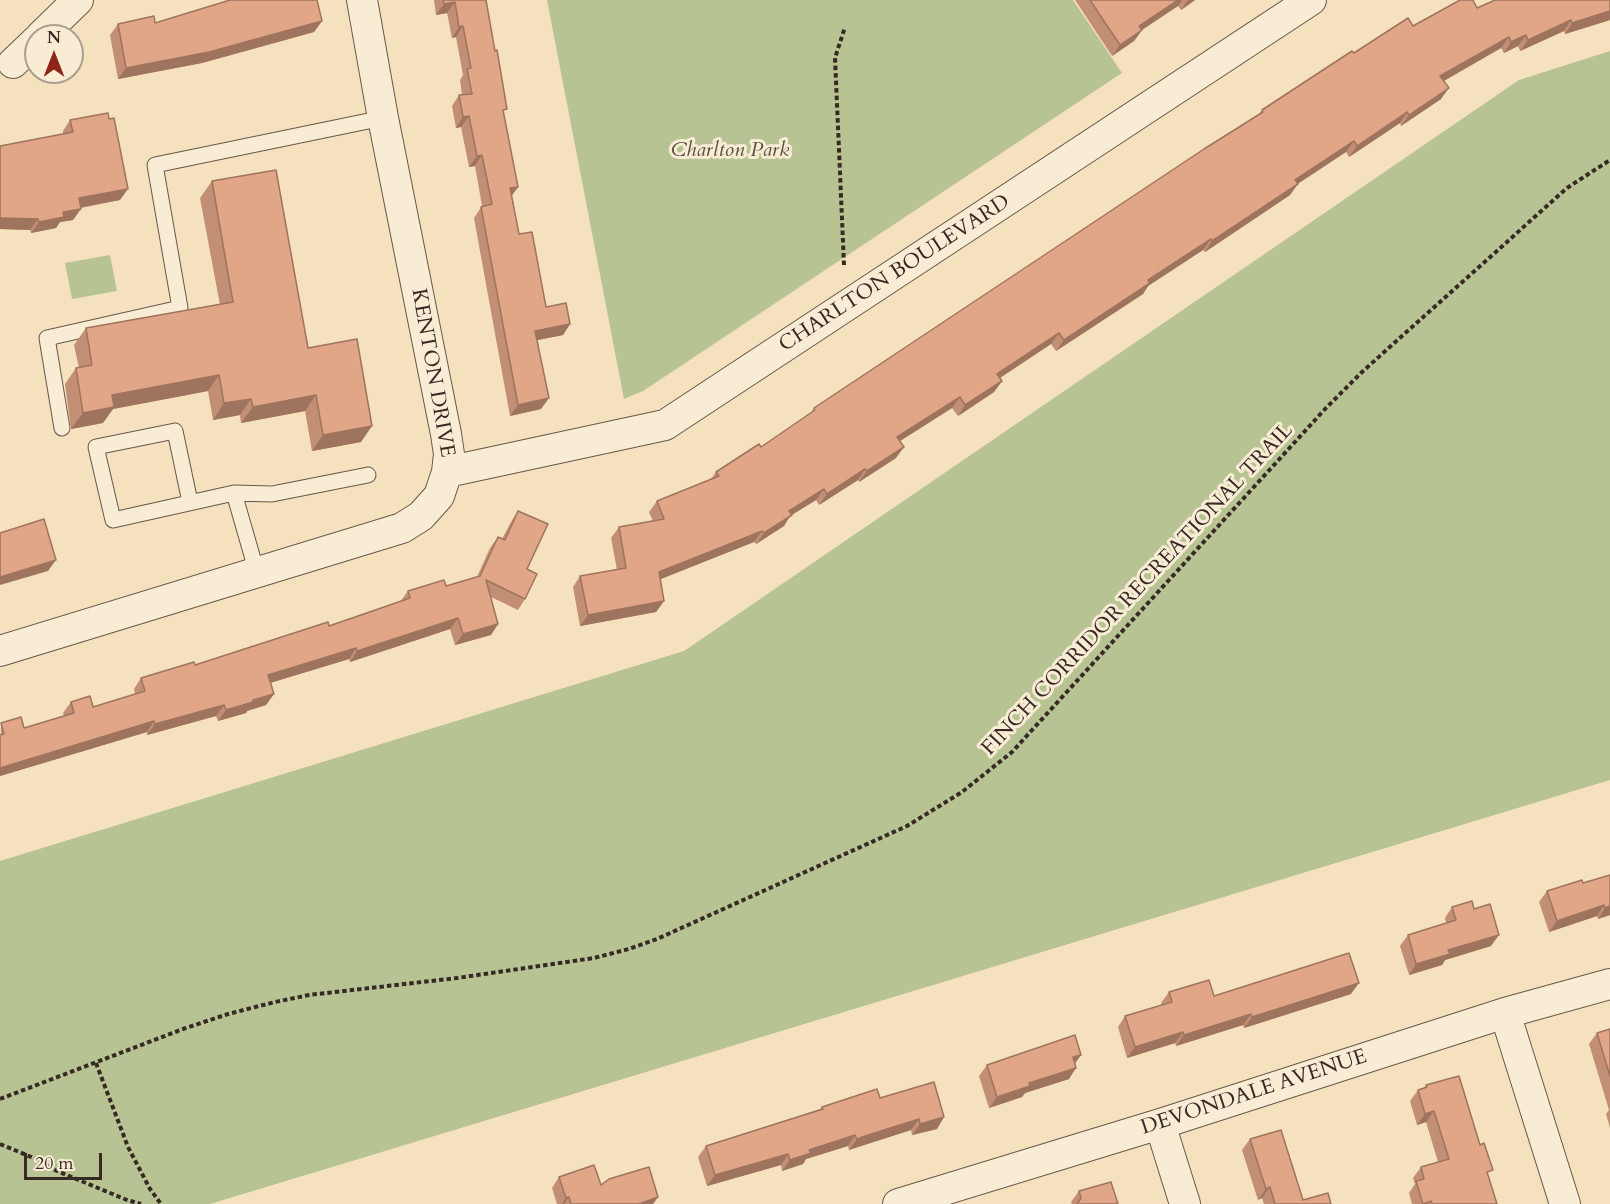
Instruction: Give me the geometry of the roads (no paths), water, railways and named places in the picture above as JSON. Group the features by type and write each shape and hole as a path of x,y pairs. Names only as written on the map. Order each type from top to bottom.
{"street":[{"path":"53,24 78,0"},
{"name":"KENTON DRIVE","path":"0,651 402,528 421,516 439,496 447,472 449,454 446,434 383,118 362,0"},
{"name":"CHARLTON BOULEVARD","path":"447,472 665,425 1311,0"},
{"path":"13,63 24,52"},
{"name":"DEVONDALE AVENUE","path":"898,1204 1160,1124 1505,1013 1610,984"},
{"path":"1505,1013 1566,1204"},
{"path":"1160,1124 1185,1204"}],"lane":[{"path":"62,428 48,338 180,308 155,165 383,118"},
{"path":"190,502 175,431 96,447 113,520 234,493 272,494 368,475"},
{"path":"234,493 257,573"}],"park label":[{"name":"Charlton Park","path":"730,151"}]}
